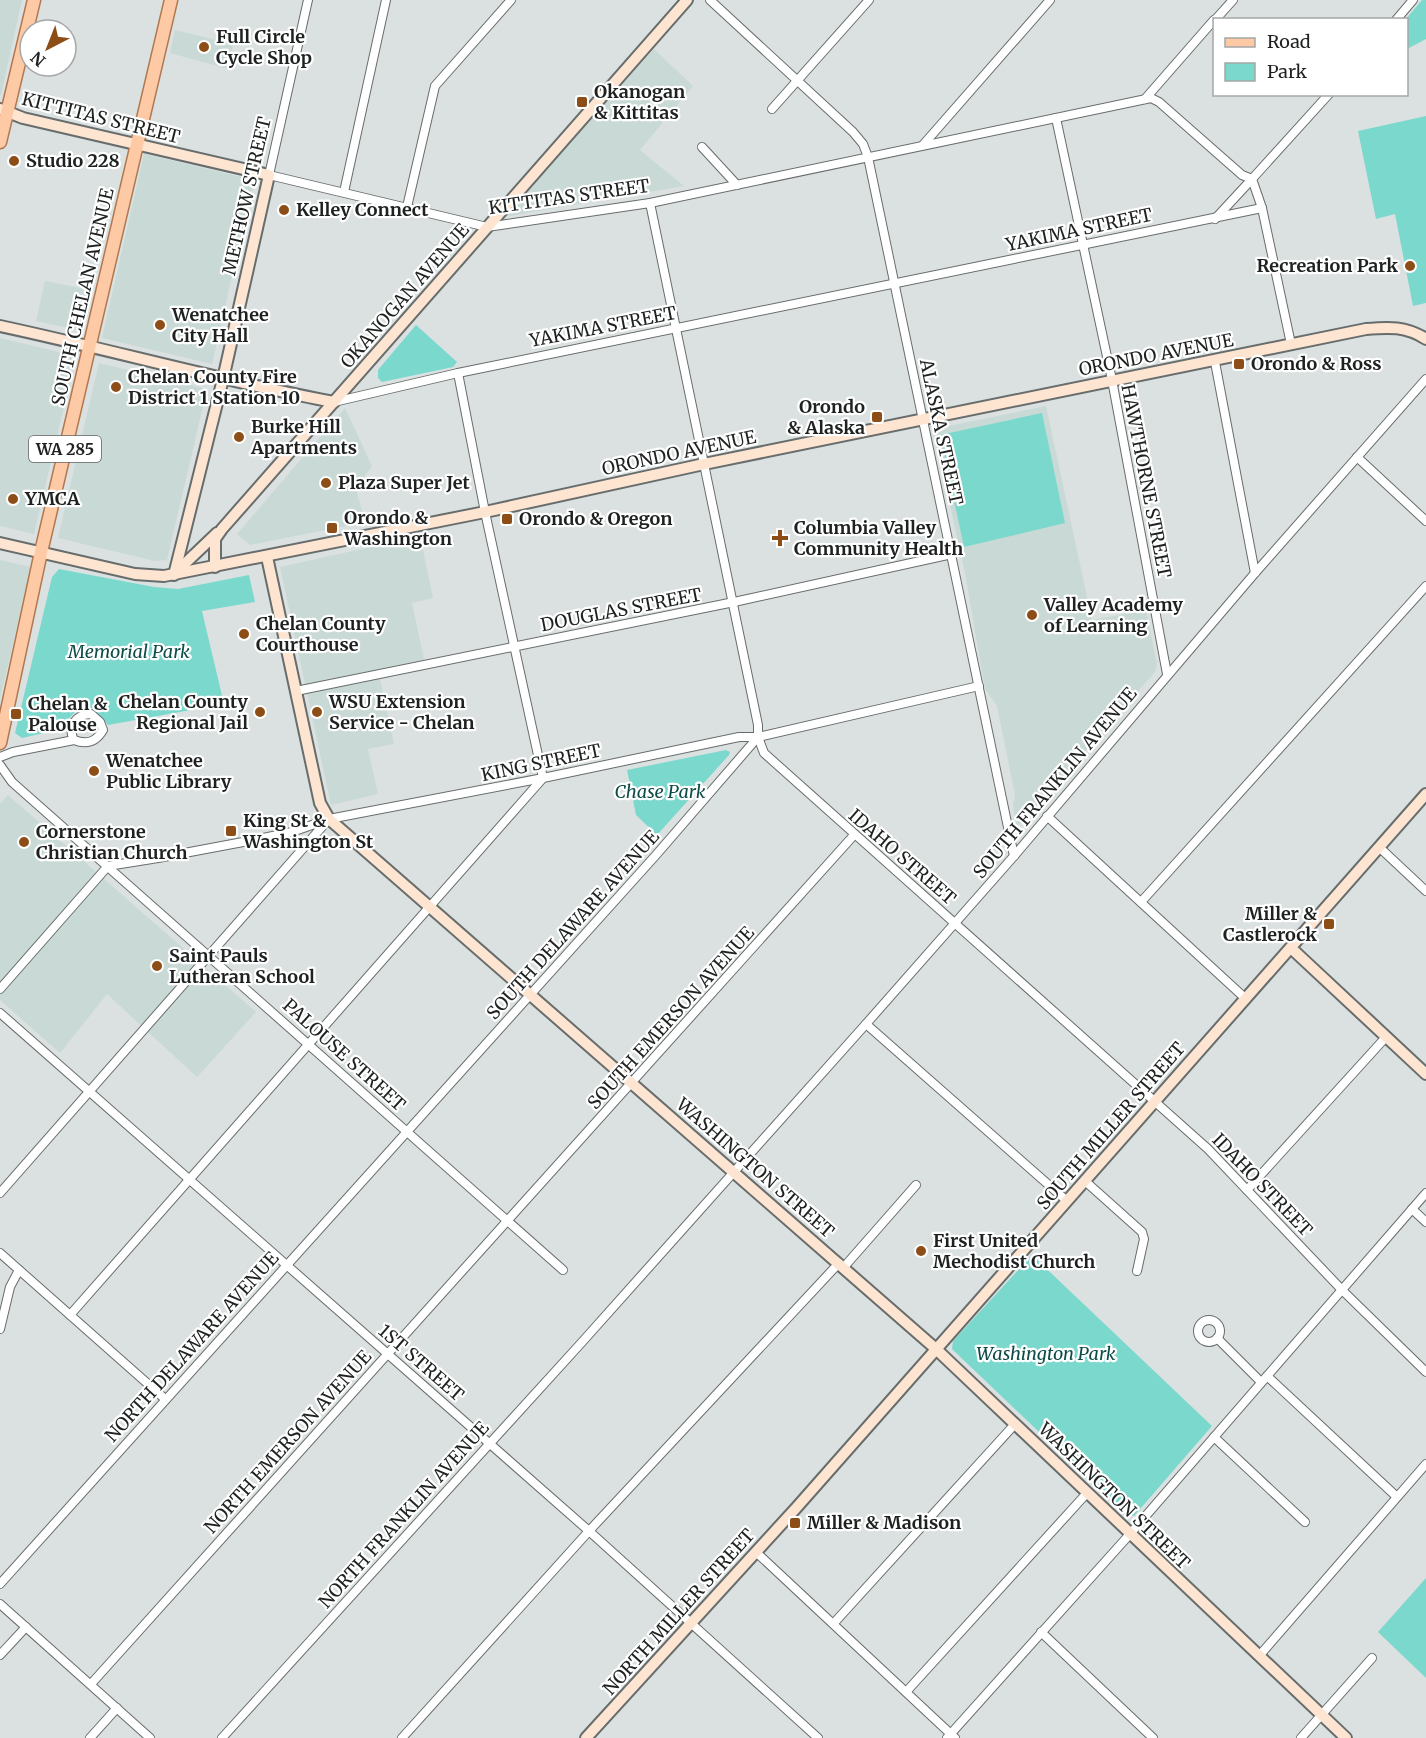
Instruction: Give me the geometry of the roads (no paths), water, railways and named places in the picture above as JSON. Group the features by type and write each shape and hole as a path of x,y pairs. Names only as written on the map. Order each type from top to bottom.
{"main road":[{"path":"0,142 4,110 33,0"},
{"name":"SOUTH CHELAN AVENUE","path":"0,743 41,552 171,0"}],"street":[{"name":"METHOW STREET","path":"174,575 223,379 308,0"},
{"path":"344,192 386,0"},
{"path":"407,207 435,86 511,0"},
{"name":"OKANOGAN AVENUE","path":"215,567 215,539 222,529 687,0"},
{"name":"ALASKA STREET","path":"710,0 853,132 863,144 868,157 1014,856"},
{"path":"772,109 869,0"},
{"path":"923,145 1050,0"},
{"path":"1217,18 1233,0"},
{"path":"1398,18 1413,0"},
{"path":"1144,100 1213,22"},
{"path":"1215,219 1327,96"},
{"path":"1144,100 1151,98 1159,102 1237,172 1247,179 1252,179"},
{"name":"KITTITAS STREET","path":"4,110 23,118 487,227 650,203 1144,100"},
{"name":"HAWTHORNE STREET","path":"1056,118 1112,380 1167,674"},
{"path":"702,147 737,184"},
{"path":"1252,179 1262,208 1291,344"},
{"name":"IDAHO STREET","path":"650,203 764,753 1208,1149 1341,1290 1426,1372"},
{"name":"YAKIMA STREET","path":"0,326 90,345 223,379 334,402 458,373 1262,208"},
{"name":"ORONDO AVENUE","path":"0,543 135,574 157,577 174,575 485,513 704,464 1112,380 1215,362 1366,329 1392,326 1418,334 1426,339"},
{"path":"1215,362 1255,573"},
{"path":"70,1315 543,778 485,513 458,373"},
{"name":"SOUTH FRANKLIN AVENUE","path":"609,1312 1014,856 1167,674 1426,379"},
{"path":"1357,457 1426,521"},
{"path":"174,575 222,529"},
{"name":"DOUGLAS STREET","path":"296,691 734,602 951,554"},
{"name":"WASHINGTON STREET","path":"267,557 320,803 329,819 936,1349 1346,1738"},
{"path":"1141,902 1426,586"},
{"name":"KING STREET","path":"108,866 272,836 329,819 739,737 759,737 979,686"},
{"path":"0,757 13,752 74,740 87,743 96,739 103,730 98,718 91,714 80,716 72,726 74,740"},
{"name":"SOUTH DELAWARE AVENUE","path":"408,1131 759,737"},
{"name":"PALOUSE STREET","path":"0,765 12,782 309,1042 563,1270"},
{"name":"SOUTH MILLER STREET","path":"797,1507 1426,794"},
{"path":"1047,816 1246,999"},
{"path":"0,1193 329,819"},
{"name":"SOUTH EMERSON AVENUE","path":"509,1220 854,835"},
{"path":"1380,847 1426,891"},
{"path":"0,989 108,866"},
{"path":"1290,948 1426,1074"},
{"name":"1ST STREET","path":"0,1013 692,1622 818,1738"},
{"path":"866,1024 1067,1201"},
{"path":"1247,1190 1386,1037"},
{"name":"NORTH DELAWARE AVENUE","path":"0,1584 408,1131"},
{"path":"1085,1181 1142,1232 1144,1239 1137,1271"},
{"path":"402,1738 589,1531 916,1185"},
{"path":"756,1552 834,1623 951,1737 1426,1193"},
{"path":"1412,1209 1426,1222"},
{"name":"NORTH EMERSON AVENUE","path":"91,1684 509,1220"},
{"path":"0,1252 165,1399"},
{"path":"0,1329 10,1287 19,1270"},
{"name":"NORTH FRANKLIN AVENUE","path":"222,1738 609,1312"},
{"path":"1217,1338 1261,1383"},
{"path":"1267,1376 1397,1497"},
{"path":"834,1623 1015,1424"},
{"path":"1214,1437 1305,1522"},
{"path":"1259,1656 1426,1464"},
{"path":"906,1692 1087,1493"},
{"name":"NORTH MILLER STREET","path":"586,1738 797,1507"},
{"path":"0,1604 150,1738"},
{"path":"0,1655 26,1627"},
{"path":"1041,1632 1153,1738"},
{"path":"1301,1738 1372,1658"},
{"path":"90,1738 117,1708"}],"place":[{"name":"Full Circle Cycle Shop","path":"204,47"},
{"name":"Okanogan & Kittitas","path":"582,102"},
{"name":"Studio 228","path":"14,161"},
{"name":"Kelley Connect","path":"284,210"},
{"name":"Recreation Park","path":"1410,266"},
{"name":"Wenatchee City Hall","path":"160,325"},
{"name":"Orondo & Ross","path":"1239,364"},
{"name":"Chelan County Fire District 1 Station 10","path":"116,387"},
{"name":"Orondo & Alaska","path":"877,417"},
{"name":"Burke Hill Apartments","path":"239,437"},
{"name":"Plaza Super Jet","path":"326,483"},
{"name":"YMCA","path":"13,499"},
{"name":"Orondo & Oregon","path":"507,519"},
{"name":"Orondo & Washington","path":"332,528"},
{"name":"Columbia Valley Community Health","path":"780,538"},
{"name":"Valley Academy of Learning","path":"1032,615"},
{"name":"Chelan County Courthouse","path":"244,634"},
{"name":"Chelan County Regional Jail","path":"260,712"},
{"name":"WSU Extension Service - Chelan","path":"317,712"},
{"name":"Chelan & Palouse","path":"16,714"},
{"name":"Wenatchee Public Library","path":"94,771"},
{"name":"King St & Washington St","path":"231,831"},
{"name":"Cornerstone Christian Church","path":"24,842"},
{"name":"Miller & Castlerock","path":"1329,924"},
{"name":"Saint Pauls Lutheran School","path":"157,966"},
{"name":"First United Mechodist Church","path":"921,1251"},
{"name":"Miller & Madison","path":"795,1523"}],"park label":[{"name":"Memorial Park","path":"129,652"},
{"name":"Chase Park","path":"660,792"},
{"name":"Washington Park","path":"1046,1354"}]}
